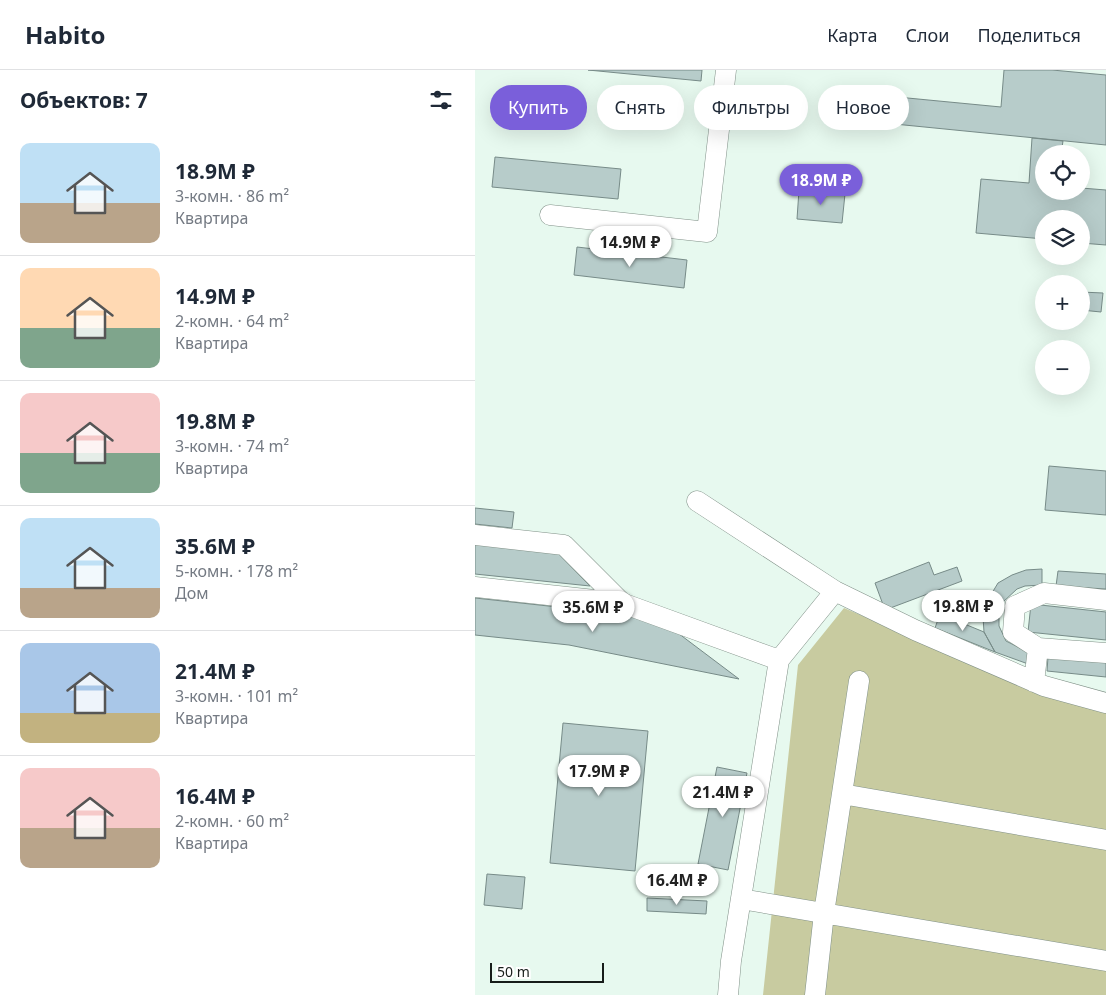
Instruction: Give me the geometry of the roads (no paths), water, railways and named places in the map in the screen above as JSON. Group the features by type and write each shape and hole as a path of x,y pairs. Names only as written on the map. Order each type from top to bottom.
{"lane":[{"path":"549,215 707,232 726,70"},
{"path":"697,501 835,591 915,630 1034,682 1106,703"},
{"path":"475,534 564,545 622,603"},
{"path":"475,586 622,603 779,660"},
{"path":"728,995 741,899 779,660 835,591"},
{"path":"1106,600 1044,593 1015,606 1013,632 1039,648 1106,653"},
{"path":"1034,682 1039,648"},
{"path":"815,995 824,913 859,680"},
{"path":"842,794 1106,840"},
{"path":"741,899 1106,961"}]}
